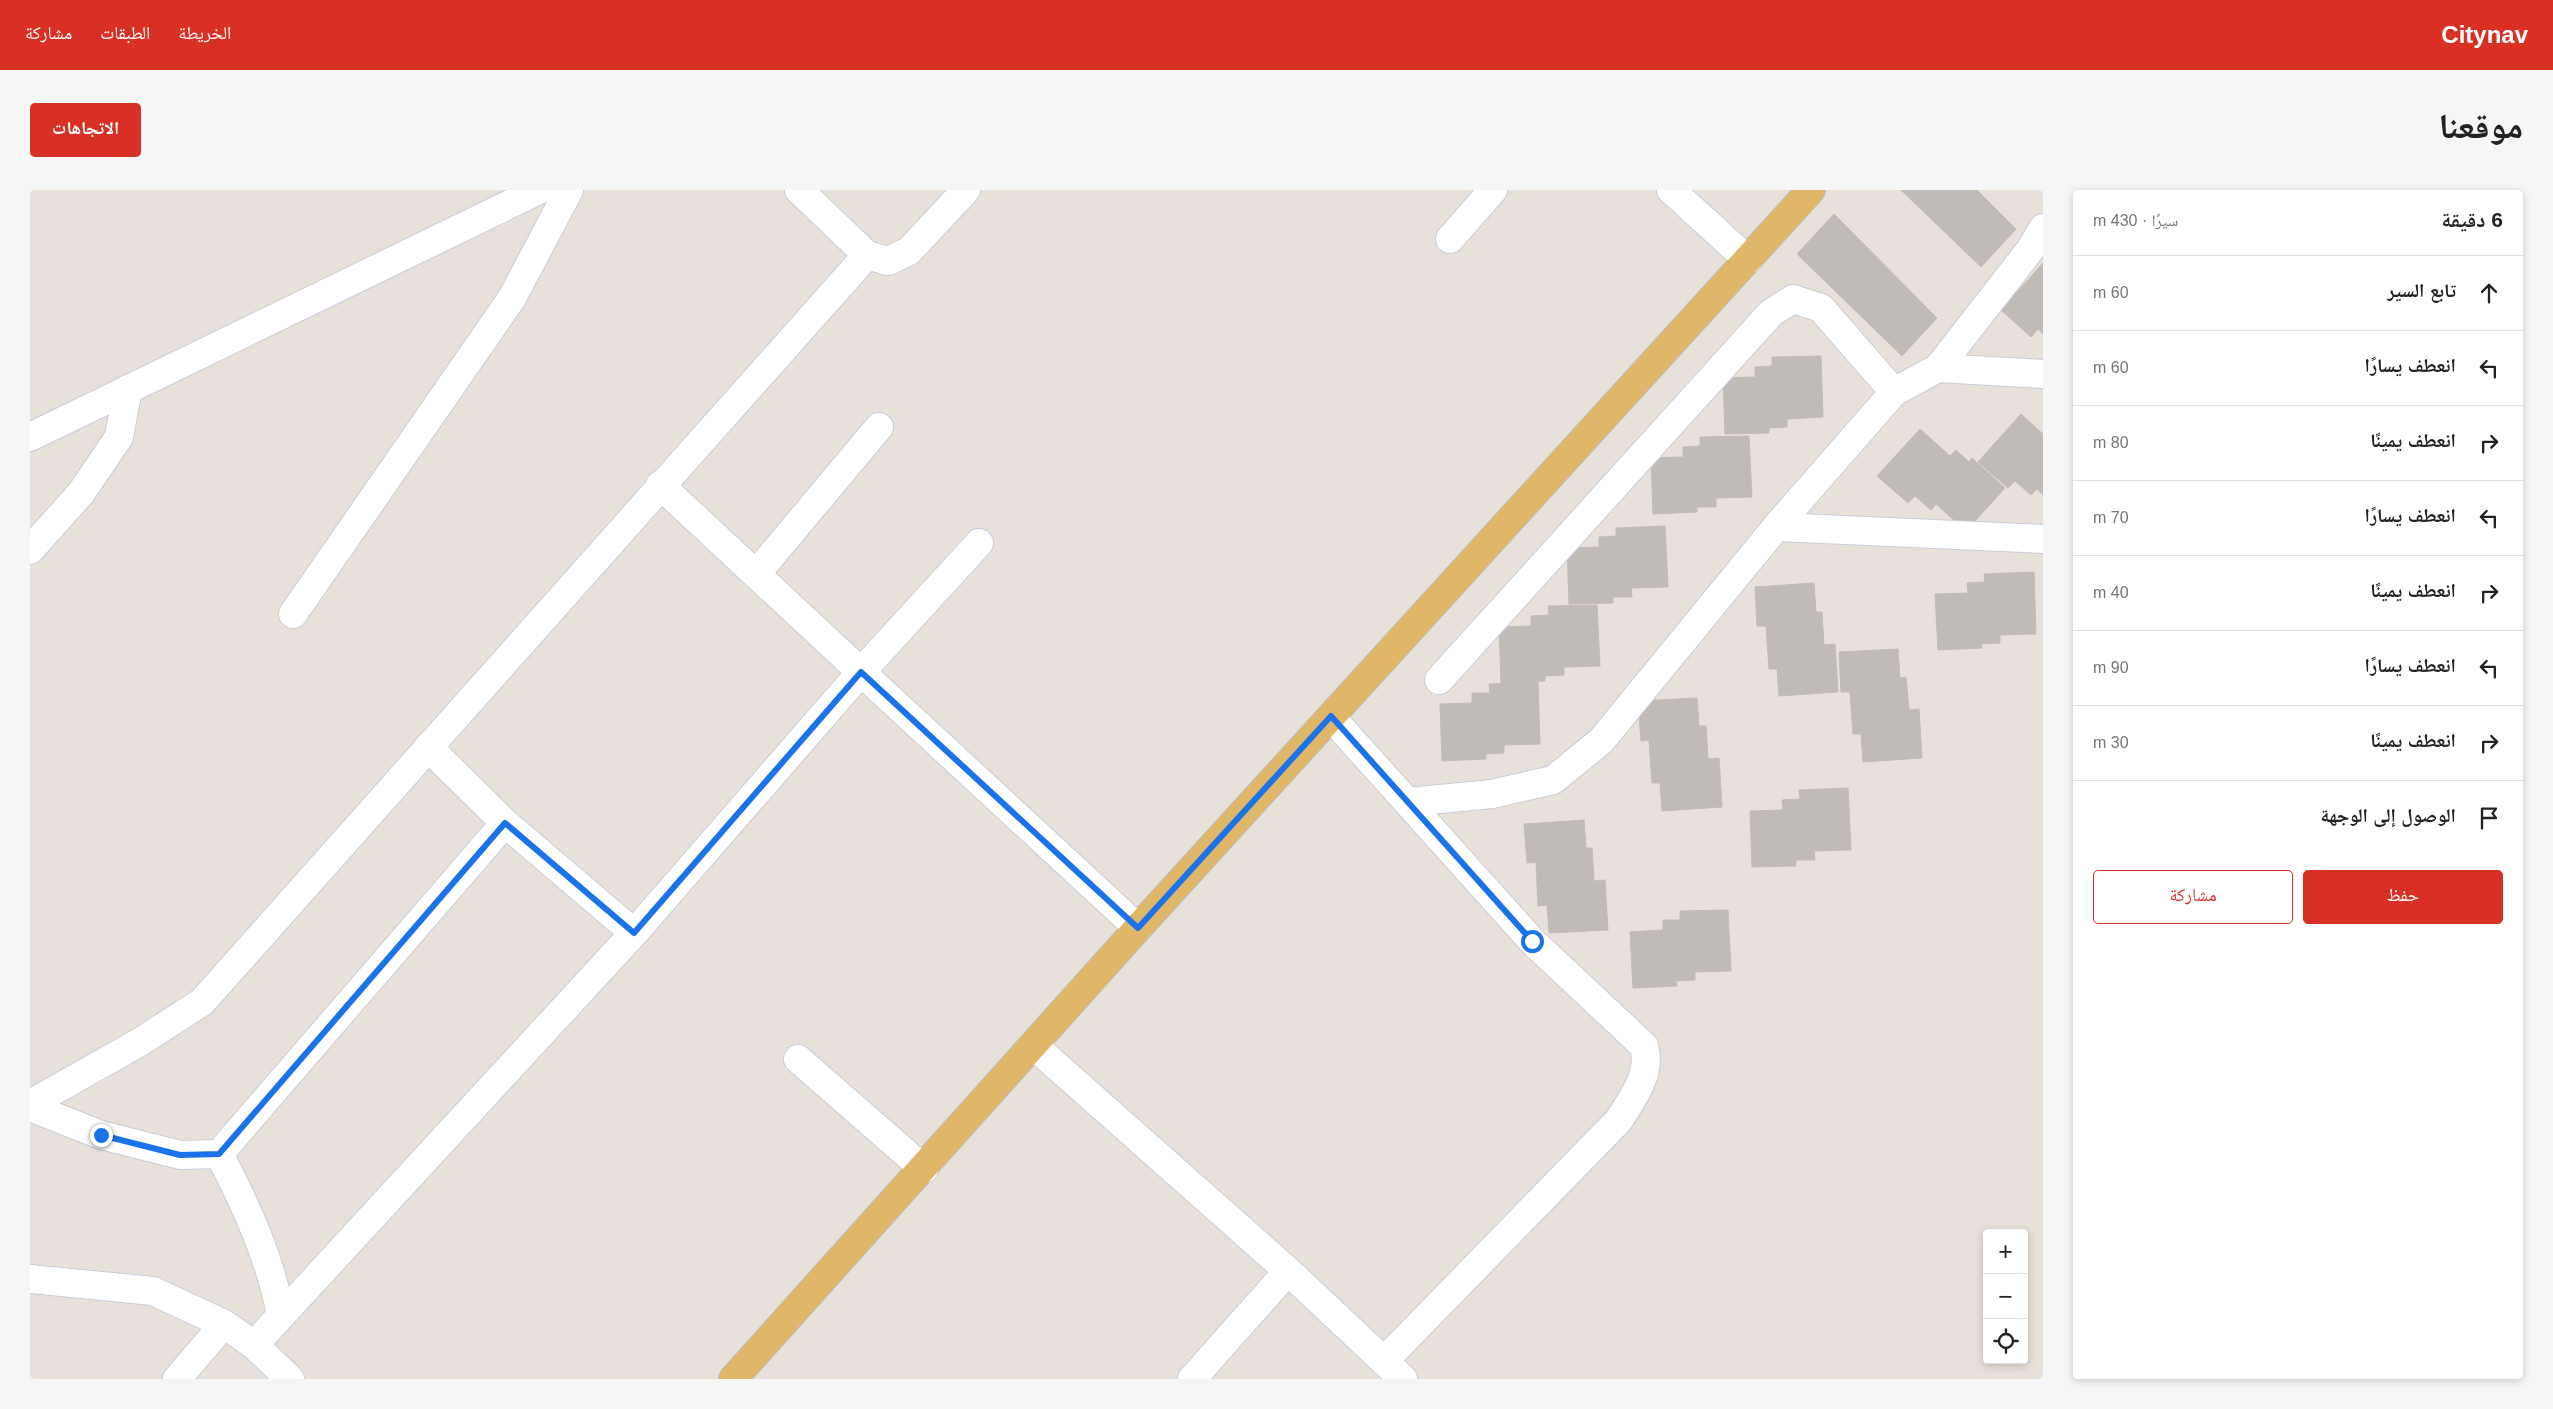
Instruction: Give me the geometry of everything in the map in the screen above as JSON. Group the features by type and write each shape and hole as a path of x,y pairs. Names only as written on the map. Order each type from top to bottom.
{"main road":[{"path":"733,1379 924,1169 1138,928 1811,190"}],"street":[{"path":"30,437 539,190"},
{"path":"293,614 512,298 569,190"},
{"path":"799,190 866,255 888,261 909,251 966,190"},
{"path":"1450,239 1493,190"},
{"path":"1671,190 1748,260"},
{"path":"1409,802 1492,794 1553,780 1601,741 1776,526 1894,392 1938,368 2030,250 2043,228"},
{"path":"30,1106 140,1042 202,1002 866,255"},
{"path":"1439,680 1771,313 1793,300 1821,308 1894,392"},
{"path":"1938,368 2043,374"},
{"path":"30,550 81,493 119,437 128,389"},
{"path":"756,574 879,427"},
{"path":"660,485 1138,928"},
{"path":"1776,526 2043,539"},
{"path":"254,1345 634,933 861,672 979,543"},
{"path":"1033,1045 1288,1271 1393,1370 1619,1120 1642,1082 1648,1060 1644,1046 1532,941 1331,716"},
{"path":"428,747 505,823 634,933"},
{"path":"30,1106 101,1135 180,1155 219,1154 505,823"},
{"path":"798,1059 924,1169"},
{"path":"219,1154 247,1210 274,1279 282,1315"},
{"path":"1192,1379 1288,1271"},
{"path":"30,1279 153,1290 224,1324 254,1345 290,1379"},
{"path":"177,1379 224,1324"}],"building":[{"path":"1901,190 1977,190 2016,229 1981,267"},
{"path":"1834,214 1937,318 1902,356 1797,254"},
{"path":"2043,263 2043,334 2038,329 2031,337 2001,310"},
{"path":"1821,356 1823,417 1787,419 1787,427 1769,428 1769,433 1725,434 1723,378 1755,377 1755,367 1772,366 1772,357"},
{"path":"2021,414 2043,434 2043,495 2037,489 2031,495 2015,481 2008,488 1978,462"},
{"path":"1920,429 1950,456 1956,450 1969,462 1972,458 2005,488 1966,531 1936,504 1931,510 1915,496 1908,503 1877,476"},
{"path":"1749,436 1752,497 1716,498 1716,507 1697,507 1697,512 1653,514 1651,458 1683,457 1683,447 1700,446 1700,437"},
{"path":"1665,526 1668,587 1631,588 1632,597 1613,597 1613,603 1569,604 1567,548 1599,547 1599,537 1616,536 1616,528"},
{"path":"2034,572 2036,634 2000,635 2000,643 1981,644 1982,648 1938,650 1935,594 1968,593 1967,583 1985,582 1984,574"},
{"path":"1814,583 1816,612 1822,612 1824,645 1835,644 1838,692 1779,696 1777,669 1769,669 1766,626 1757,626 1755,587"},
{"path":"1597,605 1600,666 1564,667 1564,675 1545,676 1545,681 1501,683 1499,627 1531,626 1531,616 1549,615 1548,606"},
{"path":"1898,649 1900,678 1906,677 1909,710 1919,709 1922,758 1863,762 1861,734 1853,734 1850,692 1841,692 1839,652"},
{"path":"1538,682 1540,744 1504,745 1504,753 1486,754 1486,759 1442,761 1440,704 1472,703 1472,693 1490,693 1489,684"},
{"path":"1697,698 1699,726 1706,726 1708,759 1719,758 1722,807 1662,811 1660,783 1652,783 1649,740 1641,741 1638,701"},
{"path":"1848,788 1851,850 1814,851 1815,860 1796,860 1796,866 1752,867 1750,811 1783,810 1782,800 1800,799 1799,790"},
{"path":"1584,820 1586,848 1592,848 1594,881 1605,880 1608,930 1549,933 1547,905 1538,906 1536,862 1527,863 1524,824"},
{"path":"1728,910 1731,971 1695,972 1695,980 1676,981 1677,986 1633,988 1630,932 1663,930 1663,920 1680,920 1680,911"}],"route":[{"path":"101,1135 180,1155 219,1154 505,823 634,933 861,672 1138,928 1331,716 1532,941"}]}
